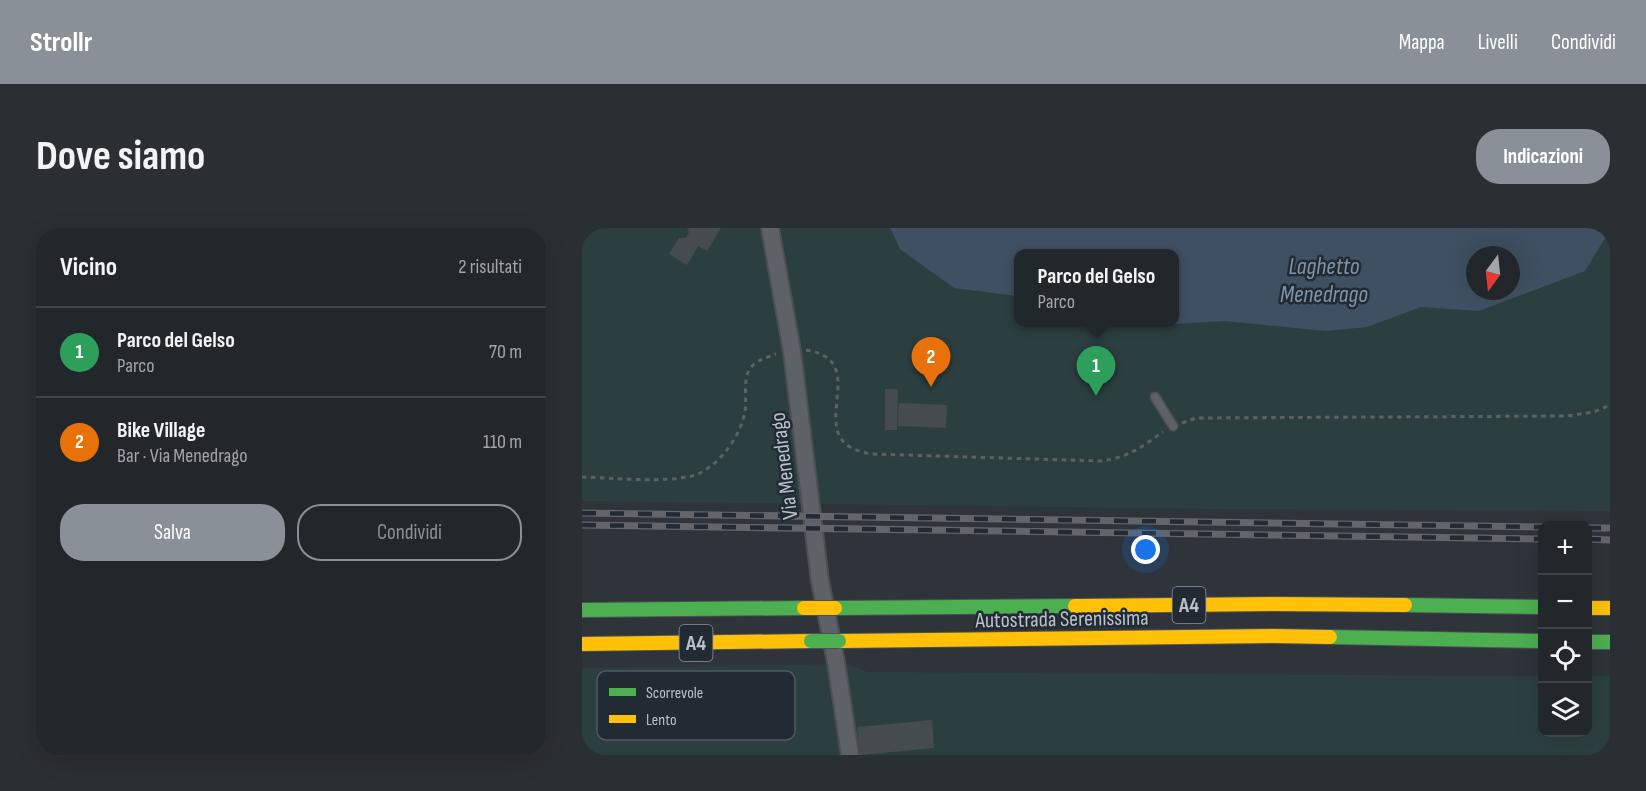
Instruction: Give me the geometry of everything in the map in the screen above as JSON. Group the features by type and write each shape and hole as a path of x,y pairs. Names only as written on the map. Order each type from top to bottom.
{"highway":[{"name":"Autostrada Serenissima","path":"582,610 1261,604 1538,608"},
{"path":"1592,608 1610,608"},
{"name":"Autostrada Serenissima","path":"582,644 1262,636 1538,641"},
{"path":"1592,642 1610,642"}],"street":[{"name":"Via Menedrago","path":"770,228 792,351 820,581 850,755"}],"lane":[{"path":"1155,397 1173,426"}],"path":[{"path":"582,477 669,478 693,475 703,471 721,457 740,427 745,411 748,371 755,363 775,354 792,351"}],"shaded area":[{"path":"582,228 1610,228 1610,511 1213,509 582,501"},
{"path":"847,664 868,672 1538,676 1538,737 1592,737 1592,676 1610,676 1610,755 582,755 582,668"}],"water":[{"name":"Laghetto Menedrago","path":"890,228 1610,228 1585,271 1520,296 1520,246 1466,246 1466,300 1508,300 1479,311 1421,307 1367,327 1326,331 1225,321 1179,324 1179,249 1014,249 1014,296 954,288 900,249"}],"building":[{"path":"687,228 721,228 707,251 698,246 687,265 669,254 679,238 686,238 689,232"},
{"path":"885,389 898,389 897,430 885,430"},
{"path":"899,403 947,405 946,428 898,426"},
{"path":"932,720 934,748 860,755 857,727"}],"railway":[{"path":"582,513 1538,527"},
{"path":"582,525 1538,539"},
{"path":"1592,528 1610,528"},
{"path":"1592,539 1610,540"}],"traffic: fast":[{"path":"1405,605 1538,607"},
{"path":"835,608 1075,606"},
{"path":"582,610 804,608"},
{"path":"1330,637 1538,641"},
{"path":"811,641 839,641"},
{"path":"1592,642 1610,642"}],"traffic: slow":[{"path":"1075,606 1405,605"},
{"path":"804,608 835,608"},
{"path":"1592,608 1610,608"},
{"path":"839,641 1330,637"},
{"path":"582,644 811,641"}],"place":[{"name":"Bike Village","path":"931,387"},
{"name":"Parco del Gelso","path":"1096,396"}]}
